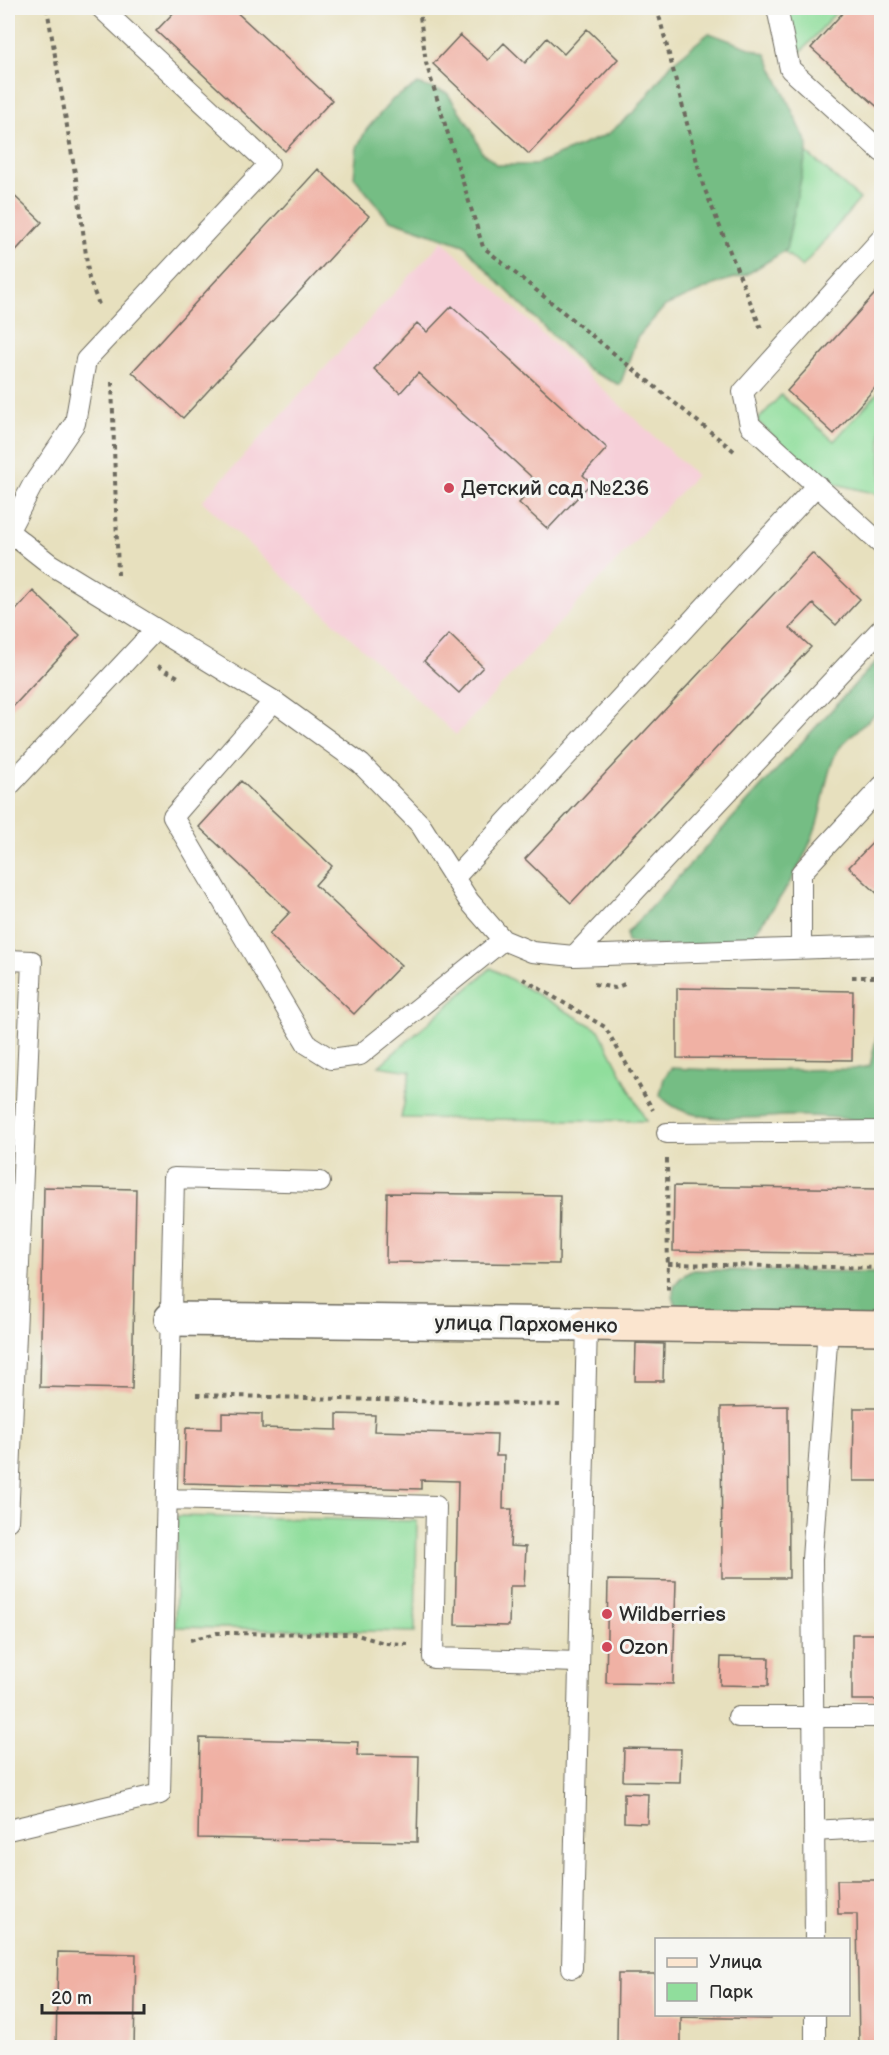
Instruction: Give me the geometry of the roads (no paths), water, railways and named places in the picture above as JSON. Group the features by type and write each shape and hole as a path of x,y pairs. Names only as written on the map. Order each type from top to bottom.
{"street":[{"name":"улица Пархоменко","path":"171,1319 882,1328"}],"lane":[{"path":"101,8 268,164 86,360 75,423 32,486 8,531 50,564 274,701 361,764 420,824 456,876 469,901 503,940 532,952 574,956 882,946"},
{"path":"777,8 790,69 882,152"},
{"path":"882,238 743,392 750,425 882,545"},
{"path":"456,876 817,485"},
{"path":"574,956 882,628"},
{"path":"8,787 156,629"},
{"path":"274,701 173,818 307,1044 331,1059 360,1054 503,940"},
{"path":"801,948 801,873 882,786"},
{"path":"8,960 32,961 12,1288 8,1521"},
{"path":"667,1132 882,1131"},
{"path":"8,1830 160,1794 174,1178 320,1182"},
{"path":"572,1968 587,1324"},
{"path":"814,1938 812,1559 828,1328"},
{"path":"167,1499 436,1506 433,1658 579,1662"},
{"path":"738,1717 882,1717"},
{"path":"814,1831 882,1827"},
{"path":"815,2016 815,2048"}],"place":[{"name":"Детский сад №236","path":"449,488"},
{"name":"Wildberries","path":"607,1614"},
{"name":"Ozon","path":"607,1647"}]}
